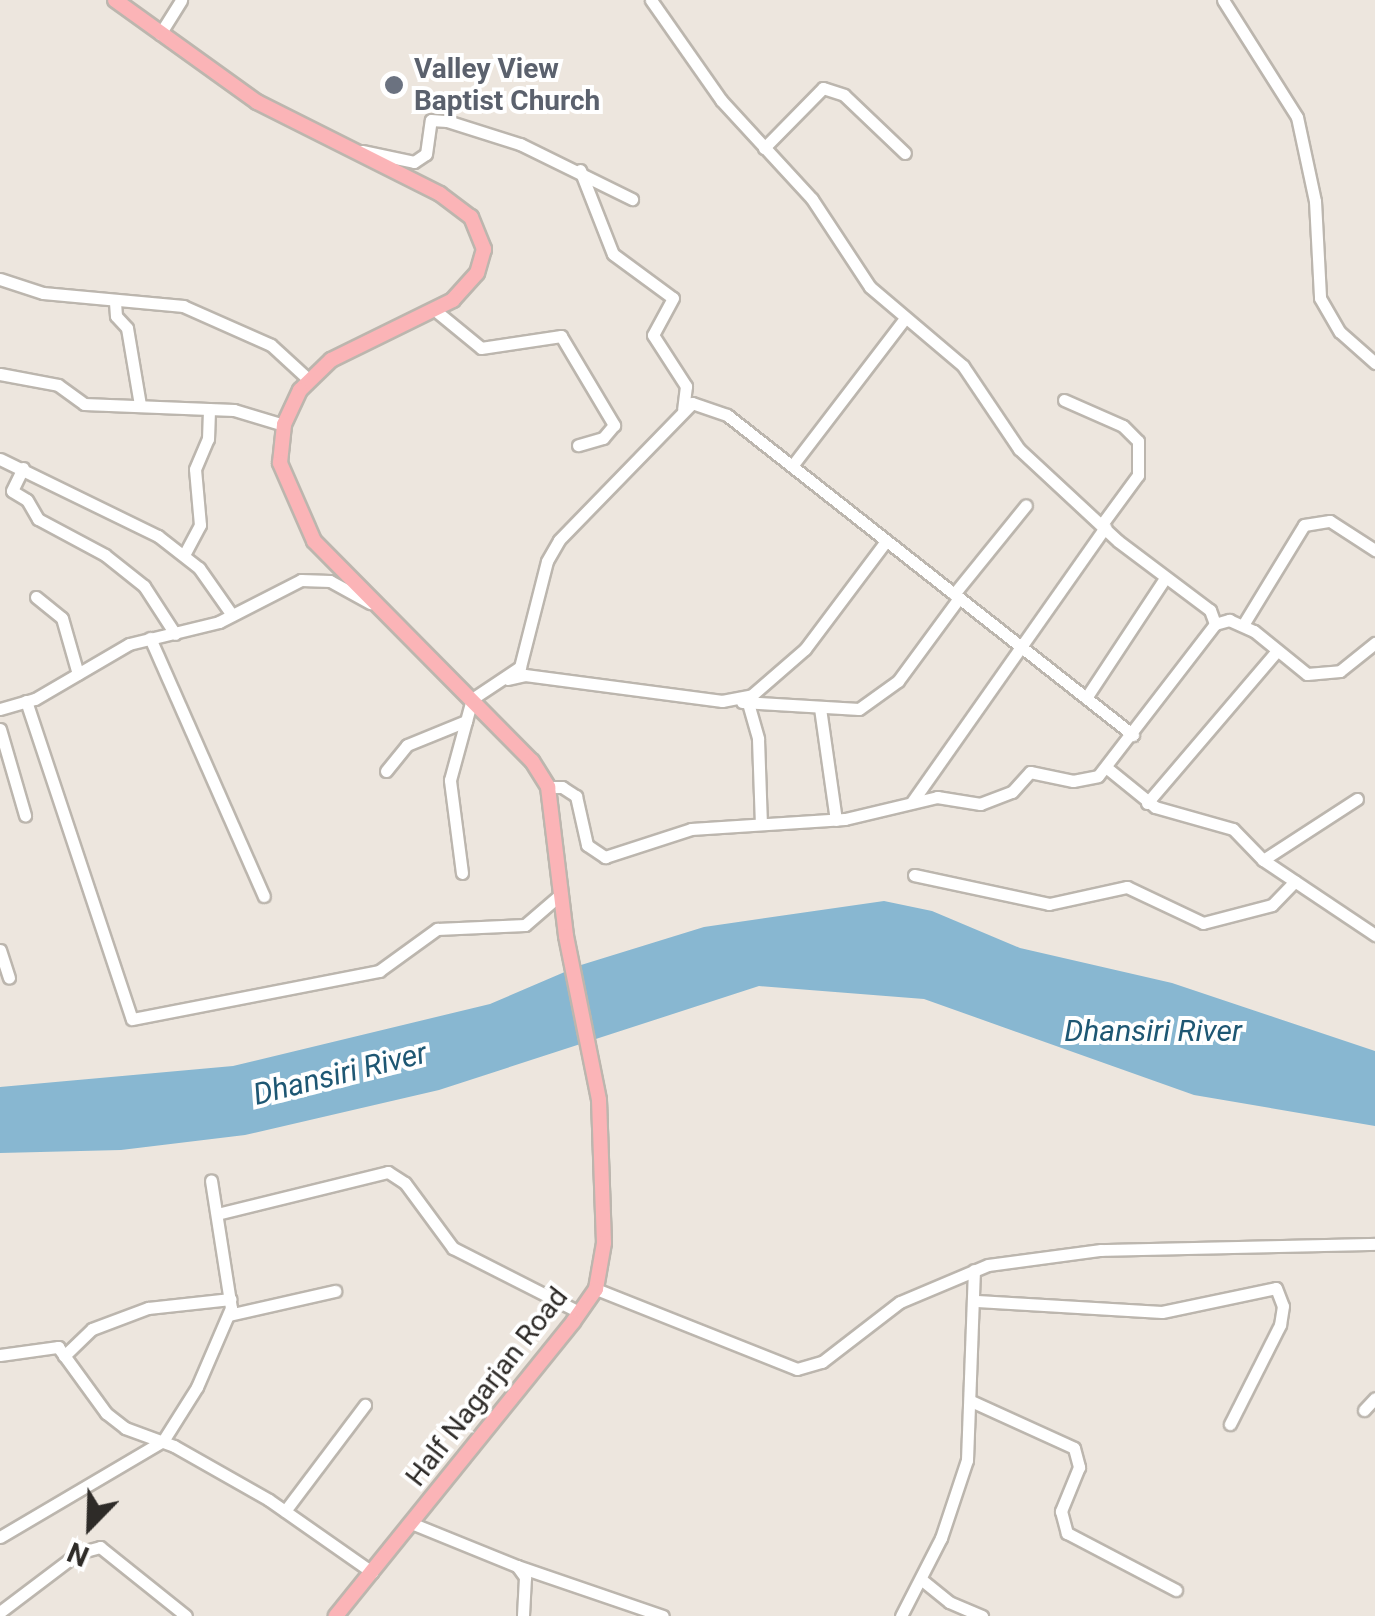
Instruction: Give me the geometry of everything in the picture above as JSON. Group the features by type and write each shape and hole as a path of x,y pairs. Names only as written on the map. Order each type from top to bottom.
{"main road":[{"path":"116,0 257,102 440,194 479,228 484,250 476,273 436,311 348,351 309,380 284,425 280,463 291,500 314,541 532,761 548,787"},
{"name":"Half Nagarjan Road","path":"336,1616 596,1289 604,1242 599,1100 566,936 548,787"}],"street":[{"path":"160,34 181,0"},
{"path":"651,0 764,148 812,198 870,287 979,384 1000,429 1019,449 1103,526 1210,610 1215,624"},
{"path":"1223,0 1297,117 1315,201 1320,298 1340,332 1375,362"},
{"path":"764,148 823,88 844,95 904,153"},
{"path":"348,148 414,162 426,154 432,120 446,121 580,170 632,199"},
{"path":"580,170 613,254 673,298 653,335 686,386 681,412"},
{"path":"0,279 43,293 194,310 271,345 309,380"},
{"path":"115,302 116,316 127,328 140,405"},
{"path":"436,311 481,348 560,336 613,420 609,434 578,445"},
{"path":"792,466 906,318"},
{"path":"0,374 58,384 84,404 209,409 284,425"},
{"path":"909,805 1138,475 1138,441 1123,426 1064,400"},
{"path":"508,679 525,654 550,553 692,403 714,406 1132,735"},
{"path":"184,555 200,525 195,469 208,440 209,409"},
{"path":"0,458 184,555 232,615"},
{"path":"23,468 12,491 28,500 38,518 105,555 144,586 175,634"},
{"path":"462,872 450,791 472,699 508,679 526,675 722,701 859,710 881,699 1026,504"},
{"path":"1242,625 1304,525 1330,521 1375,550"},
{"path":"722,701 752,695 794,661 886,541"},
{"path":"0,709 26,702 150,638 232,615 311,578 330,581 383,610"},
{"path":"1086,698 1166,578"},
{"path":"36,597 62,618 78,674"},
{"path":"1215,624 1242,625 1296,668 1318,674 1340,671 1375,643"},
{"path":"548,787 562,787 576,796 584,836 596,856 680,831 836,820 946,796 980,804 1012,792 1030,772 1086,780 1106,768 1215,624"},
{"path":"150,638 264,896"},
{"path":"1146,803 1278,651"},
{"path":"26,702 72,856 132,1019 379,971 437,929 525,925 561,894"},
{"path":"748,703 758,739 761,823"},
{"path":"820,708 836,820"},
{"path":"386,771 407,745 466,721"},
{"path":"0,729 25,815"},
{"path":"1106,768 1146,803 1233,829 1264,860 1375,935"},
{"path":"1264,860 1357,799"},
{"path":"914,875 1049,904 1127,887 1203,923 1272,906 1295,882"},
{"path":"0,950 9,978"},
{"path":"217,1214 388,1172 405,1183 453,1248 579,1312"},
{"path":"0,1537 162,1441 214,1357 231,1300 211,1181"},
{"path":"596,1289 797,1368 822,1362 900,1302 974,1270 1102,1250 1375,1244"},
{"path":"901,1616 922,1580 964,1470 977,1301 974,1270"},
{"path":"977,1301 1162,1312 1276,1288 1284,1306 1280,1326 1230,1424"},
{"path":"229,1316 335,1292"},
{"path":"64,1356 92,1329 148,1308 231,1300"},
{"path":"0,1355 48,1345 64,1356 106,1413 285,1510 372,1572"},
{"path":"1364,1410 1375,1398"},
{"path":"971,1401 1074,1448 1079,1466 1061,1511 1068,1533 1176,1590"},
{"path":"285,1510 364,1404"},
{"path":"412,1523 626,1610 663,1616"},
{"path":"0,1612 78,1553 100,1547 186,1616"},
{"path":"517,1566 525,1577 523,1616"},
{"path":"922,1580 949,1602 982,1616"}],"water":[{"name":"Dhansiri River","path":"884,901 932,911 1020,948 1172,983 1375,1051 1375,1126 1194,1095 924,999 759,986 439,1090 245,1135 121,1150 0,1153 0,1087 233,1066 490,1004 581,965 704,927"}],"place":[{"name":"Valley View Baptist Church","path":"394,85"}]}
